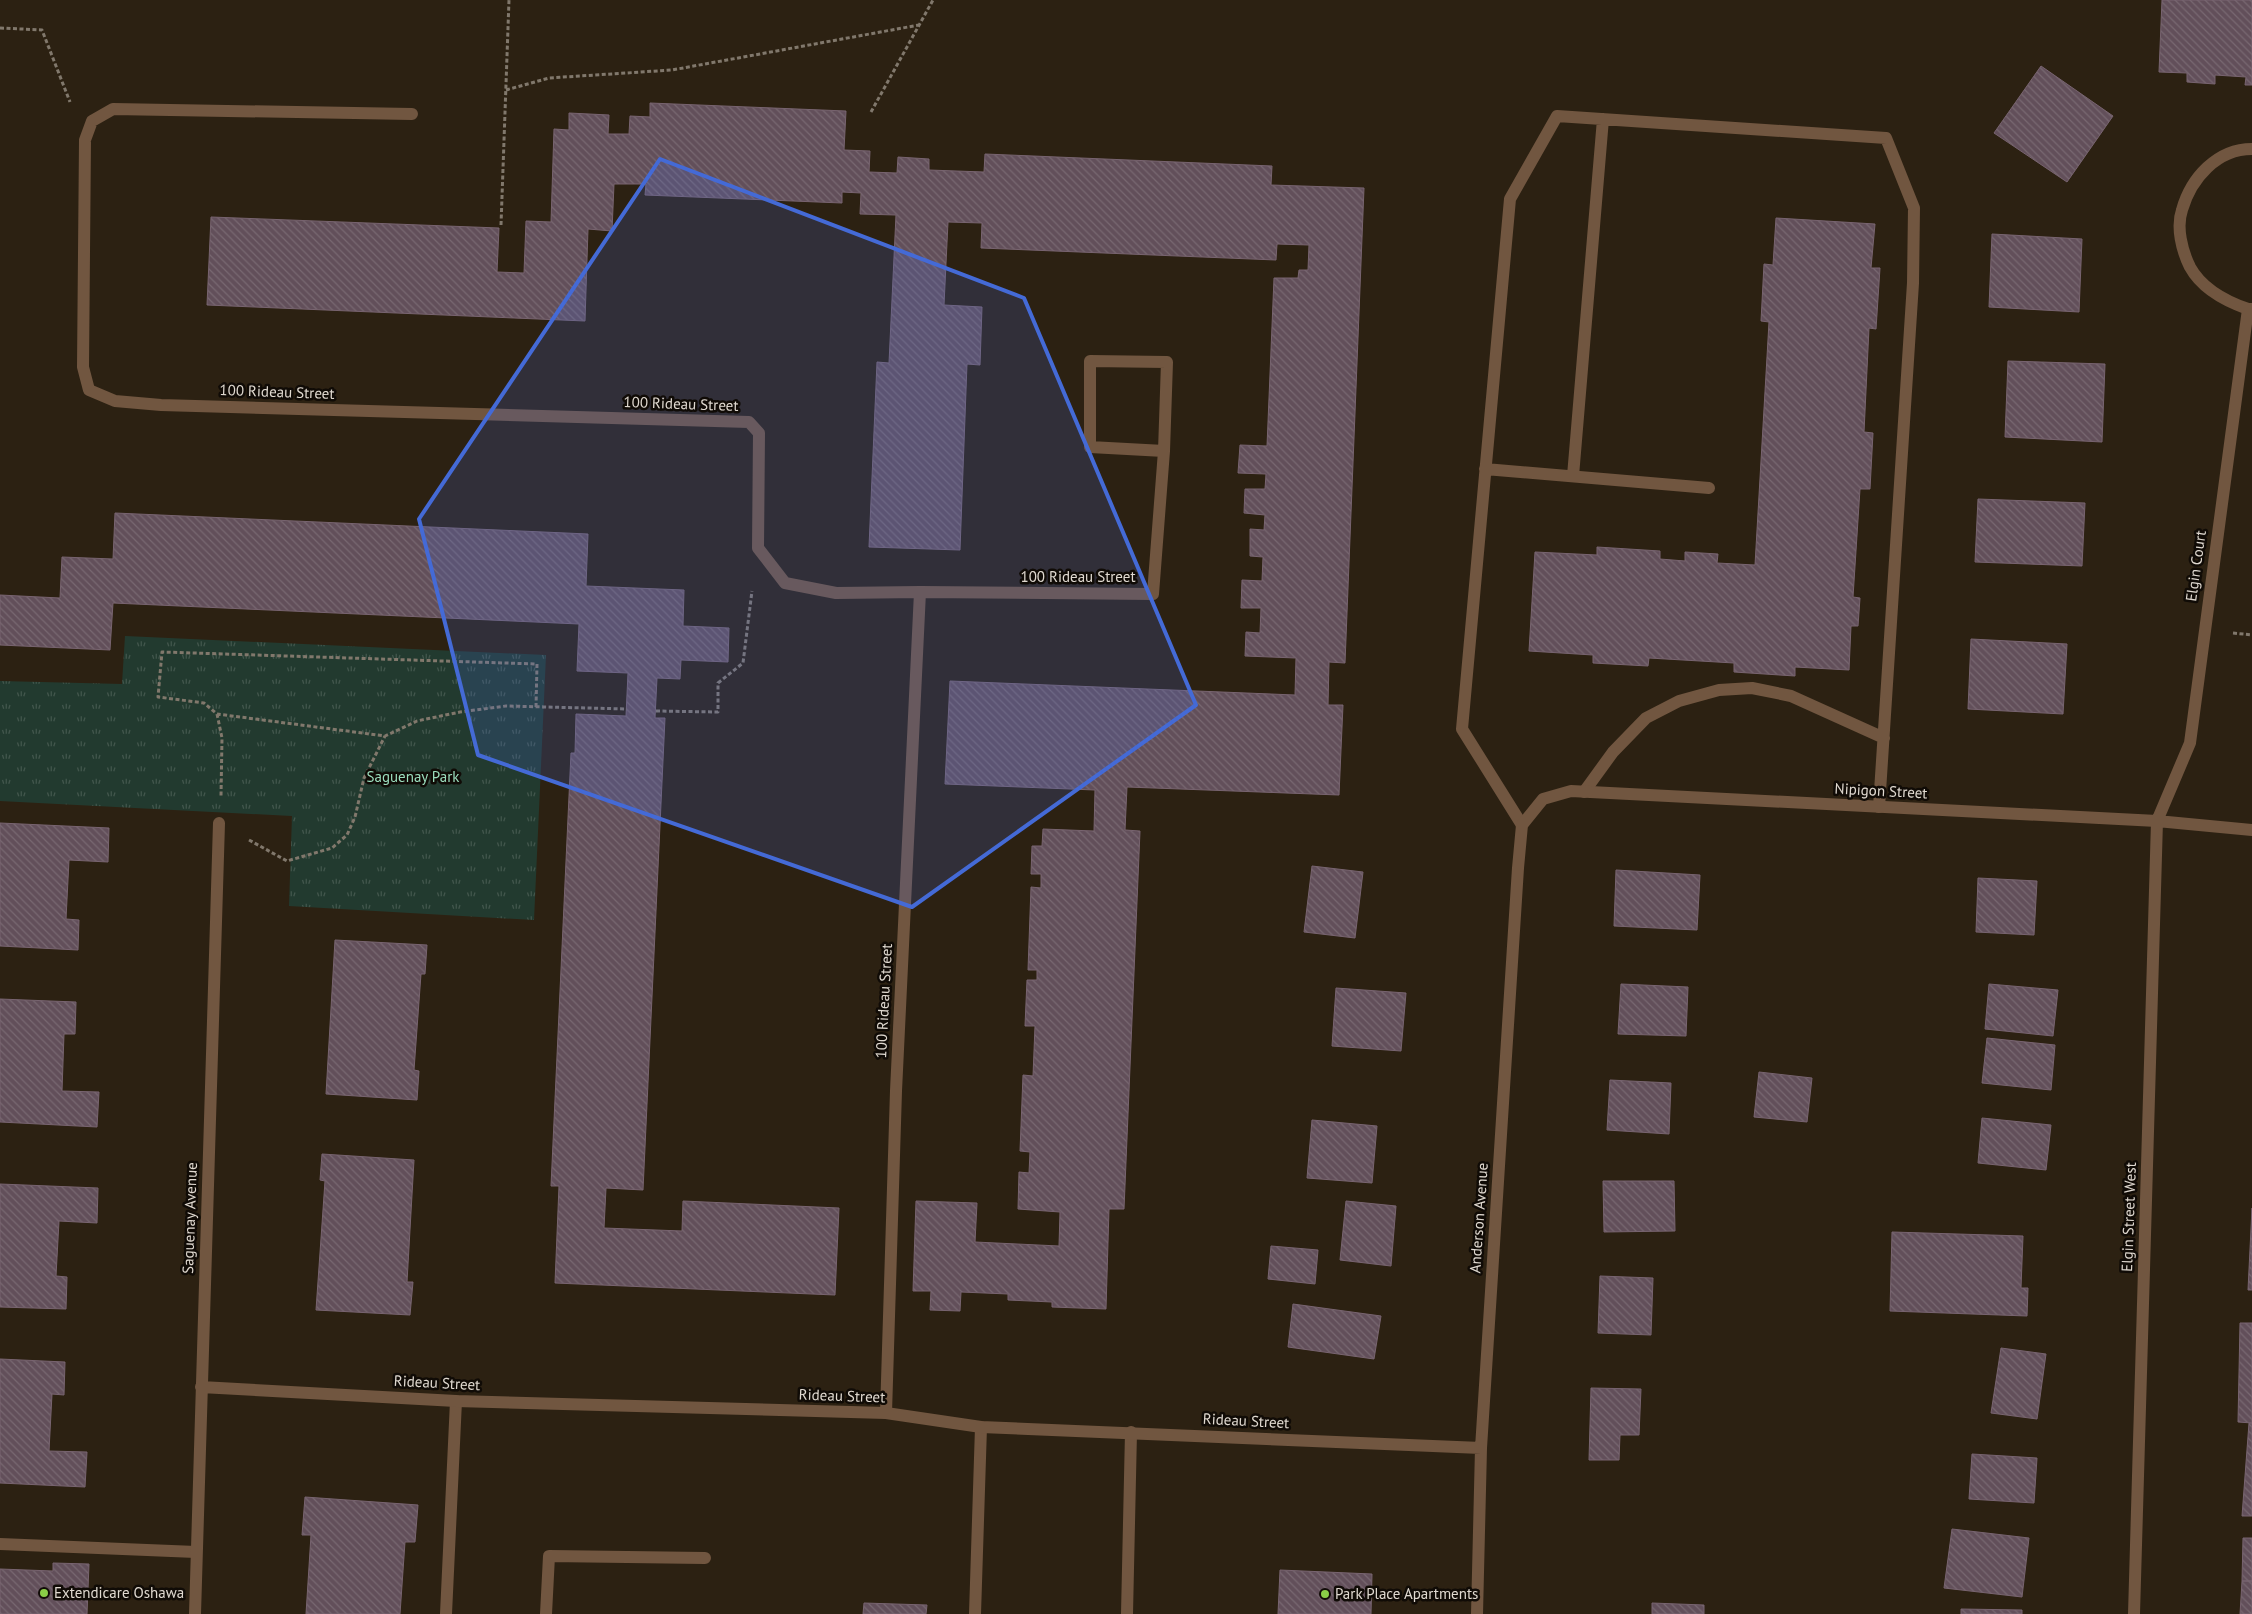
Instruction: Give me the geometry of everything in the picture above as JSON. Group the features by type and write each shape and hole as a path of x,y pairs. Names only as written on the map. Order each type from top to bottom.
{"street":[{"name":"100 Rideau Street","path":"412,114 113,109 92,122 85,140 84,367 89,390 115,401 161,405 749,422 759,433 758,548 785,583 836,593 1153,594 1164,451 1168,362 1090,361 1090,447 1164,451"},
{"path":"1522,825 1462,729 1510,199 1557,116 1886,138 1914,208 1913,283 1879,807"},
{"path":"1573,476 1603,119"},
{"name":"Elgin Court","path":"2157,821 2190,743 2250,309 2223,300 2202,283 2190,267 2181,241 2181,211 2199,174 2215,160 2240,149 2252,149"},
{"path":"1486,469 1709,488"},
{"name":"100 Rideau Street","path":"886,1413 896,1081 920,592"},
{"path":"1584,792 1613,752 1646,718 1679,701 1720,690 1752,688 1791,696 1884,738"},
{"name":"Nipigon Street","path":"1522,825 1543,799 1571,791 2157,821 2252,830"},
{"name":"Elgin Street West","path":"2134,1614 2157,821"},
{"name":"Saguenay Avenue","path":"195,1614 219,823"},
{"name":"Anderson Avenue","path":"1477,1614 1481,1448 1522,825"},
{"name":"Rideau Street","path":"201,1387 456,1401 886,1413 981,1427 1481,1448"},
{"path":"446,1614 456,1401"},
{"path":"975,1614 981,1427"},
{"path":"1127,1614 1131,1432"},
{"path":"0,1544 196,1552"},
{"path":"546,1614 548,1556 705,1558"}],"path":[{"path":"501,225 509,0"},
{"path":"871,112 933,0"},
{"path":"506,90 549,78 672,70 919,25"},
{"path":"0,28 42,30 85,140"},
{"path":"656,710 718,712 718,683 743,663 758,548"},
{"path":"536,707 538,664 162,652 158,697 204,703 217,714 385,736 417,721 460,712 506,706 536,707 627,709"},
{"path":"217,714 222,738 219,823 287,861 332,848 347,835 355,817 364,778 385,736"}],"highlighted area":[{"path":"660,159 1024,298 1196,705 912,907 478,755 419,519"}],"green space":[{"name":"Saguenay Park","path":"125,636 546,655 534,920 289,906 292,816 0,801 0,681 122,684"}],"building":[{"path":"2162,0 2252,0 2252,85 2245,85 2246,77 2215,75 2215,84 2187,82 2187,73 2159,72"},
{"path":"2041,66 2113,116 2067,182 1994,133"},
{"path":"650,103 846,111 844,150 870,151 869,172 897,173 898,157 929,159 929,170 984,172 985,154 1272,166 1271,185 1364,188 1345,663 1329,662 1328,705 1343,705 1339,795 1127,787 1125,830 1140,831 1124,1209 1109,1209 1106,1309 1052,1307 1052,1302 1008,1300 1008,1294 961,1292 960,1311 930,1310 931,1291 913,1291 916,1201 977,1203 975,1242 1059,1246 1060,1212 1018,1209 1019,1172 1029,1173 1030,1152 1020,1151 1023,1075 1033,1076 1035,1026 1025,1026 1027,980 1037,980 1037,970 1028,970 1031,887 1041,888 1041,874 1031,874 1032,846 1042,846 1043,829 1094,831 1095,790 945,784 950,681 1295,695 1296,658 1245,656 1246,632 1260,633 1261,608 1241,608 1242,580 1262,581 1263,557 1250,556 1250,529 1264,530 1265,515 1244,513 1245,489 1265,489 1266,474 1238,473 1240,445 1267,446 1274,278 1298,278 1299,270 1308,270 1309,245 1277,244 1276,260 981,248 982,223 948,222 944,305 982,307 980,365 967,364 960,550 869,547 877,362 889,363 896,215 860,214 861,193 842,192 842,203 645,195 646,184 614,184 612,231 588,229 585,321 207,305 211,217 499,228 497,272 524,273 526,221 551,222 554,129 569,130 569,113 609,115 608,134 629,134 630,116 650,117"},
{"path":"1776,218 1875,224 1871,268 1880,268 1876,329 1869,328 1864,432 1873,433 1870,489 1860,489 1853,597 1860,598 1858,626 1851,626 1849,670 1795,667 1795,676 1734,672 1734,663 1649,658 1648,666 1593,663 1593,655 1529,651 1535,552 1597,555 1597,547 1660,551 1660,559 1685,561 1685,552 1718,554 1717,563 1755,565 1769,322 1761,321 1764,264 1773,265"},
{"path":"1992,234 2082,239 2079,312 1989,307"},
{"path":"2008,361 2105,364 2102,442 2005,437"},
{"path":"1978,499 2085,503 2082,566 1975,562"},
{"path":"115,513 588,534 586,586 684,590 683,626 729,628 728,662 681,660 680,679 657,678 655,718 665,718 643,1190 606,1188 604,1228 682,1231 683,1201 839,1208 835,1295 555,1283 559,1186 551,1186 571,753 575,753 576,714 626,716 628,673 577,671 579,624 113,603 110,650 0,645 0,595 60,598 62,557 113,559"},
{"path":"1971,639 2067,644 2063,714 1968,709"},
{"path":"0,823 109,828 108,862 69,860 66,919 79,920 78,950 0,946"},
{"path":"1312,866 1363,872 1355,938 1304,932"},
{"path":"1616,870 1700,875 1697,930 1614,926"},
{"path":"1978,878 2037,881 2034,935 1976,932"},
{"path":"335,940 427,945 425,974 421,974 414,1070 419,1071 417,1100 326,1094"},
{"path":"1621,984 1688,987 1686,1036 1618,1034"},
{"path":"1989,984 2058,990 2053,1036 1985,1029"},
{"path":"1336,988 1406,993 1401,1051 1332,1046"},
{"path":"0,999 76,1002 75,1034 64,1034 62,1091 99,1092 97,1127 0,1122"},
{"path":"1987,1038 2055,1045 2051,1090 1982,1083"},
{"path":"1759,1072 1812,1078 1807,1122 1754,1117"},
{"path":"1610,1080 1671,1083 1669,1134 1607,1130"},
{"path":"1982,1118 2051,1125 2046,1170 1978,1163"},
{"path":"1312,1120 1377,1126 1372,1183 1307,1178"},
{"path":"322,1154 414,1160 407,1282 413,1282 410,1315 316,1310 325,1181 320,1180"},
{"path":"1603,1181 1674,1181 1675,1231 1604,1232"},
{"path":"0,1184 98,1188 97,1223 59,1221 56,1276 67,1277 66,1309 0,1307"},
{"path":"1346,1201 1396,1206 1391,1266 1340,1260"},
{"path":"2252,1208 2252,1290 2248,1290"},
{"path":"1892,1232 2023,1236 2021,1288 2028,1288 2027,1316 1890,1311"},
{"path":"1271,1246 1318,1250 1315,1284 1268,1279"},
{"path":"1600,1276 1653,1278 1651,1335 1598,1333"},
{"path":"1293,1304 1381,1316 1374,1359 1288,1347"},
{"path":"2240,1323 2252,1323 2252,1423 2238,1422"},
{"path":"2001,1348 2046,1354 2037,1419 1991,1413"},
{"path":"0,1359 65,1362 64,1395 52,1394 49,1451 87,1452 85,1487 0,1483"},
{"path":"1591,1388 1641,1389 1639,1435 1620,1435 1619,1460 1589,1460"},
{"path":"2249,1423 2252,1423 2252,1516 2242,1516"},
{"path":"1972,1454 2037,1458 2034,1503 1969,1499"},
{"path":"305,1497 418,1505 415,1542 405,1542 400,1614 306,1614 311,1535 302,1535"},
{"path":"1952,1529 2029,1538 2022,1597 1944,1588"},
{"path":"2243,1538 2252,1538 2252,1581 2242,1581"},
{"name":"Extendicare Oshawa","path":"53,1563 89,1564 87,1614 0,1614 0,1569 53,1571"},
{"name":"Park Place Apartments","path":"1280,1570 1372,1574 1371,1614 1278,1614"},
{"path":"2242,1581 2252,1581 2252,1614 2240,1614"},
{"path":"864,1603 927,1605 926,1614 863,1614"},
{"path":"1652,1603 1704,1605 1704,1614 1652,1614"},
{"path":"1961,1609 2022,1610 2022,1614 1961,1614"}],"place":[{"name":"Extendicare Oshawa","path":"44,1593"},
{"name":"Park Place Apartments","path":"1325,1594"}]}
